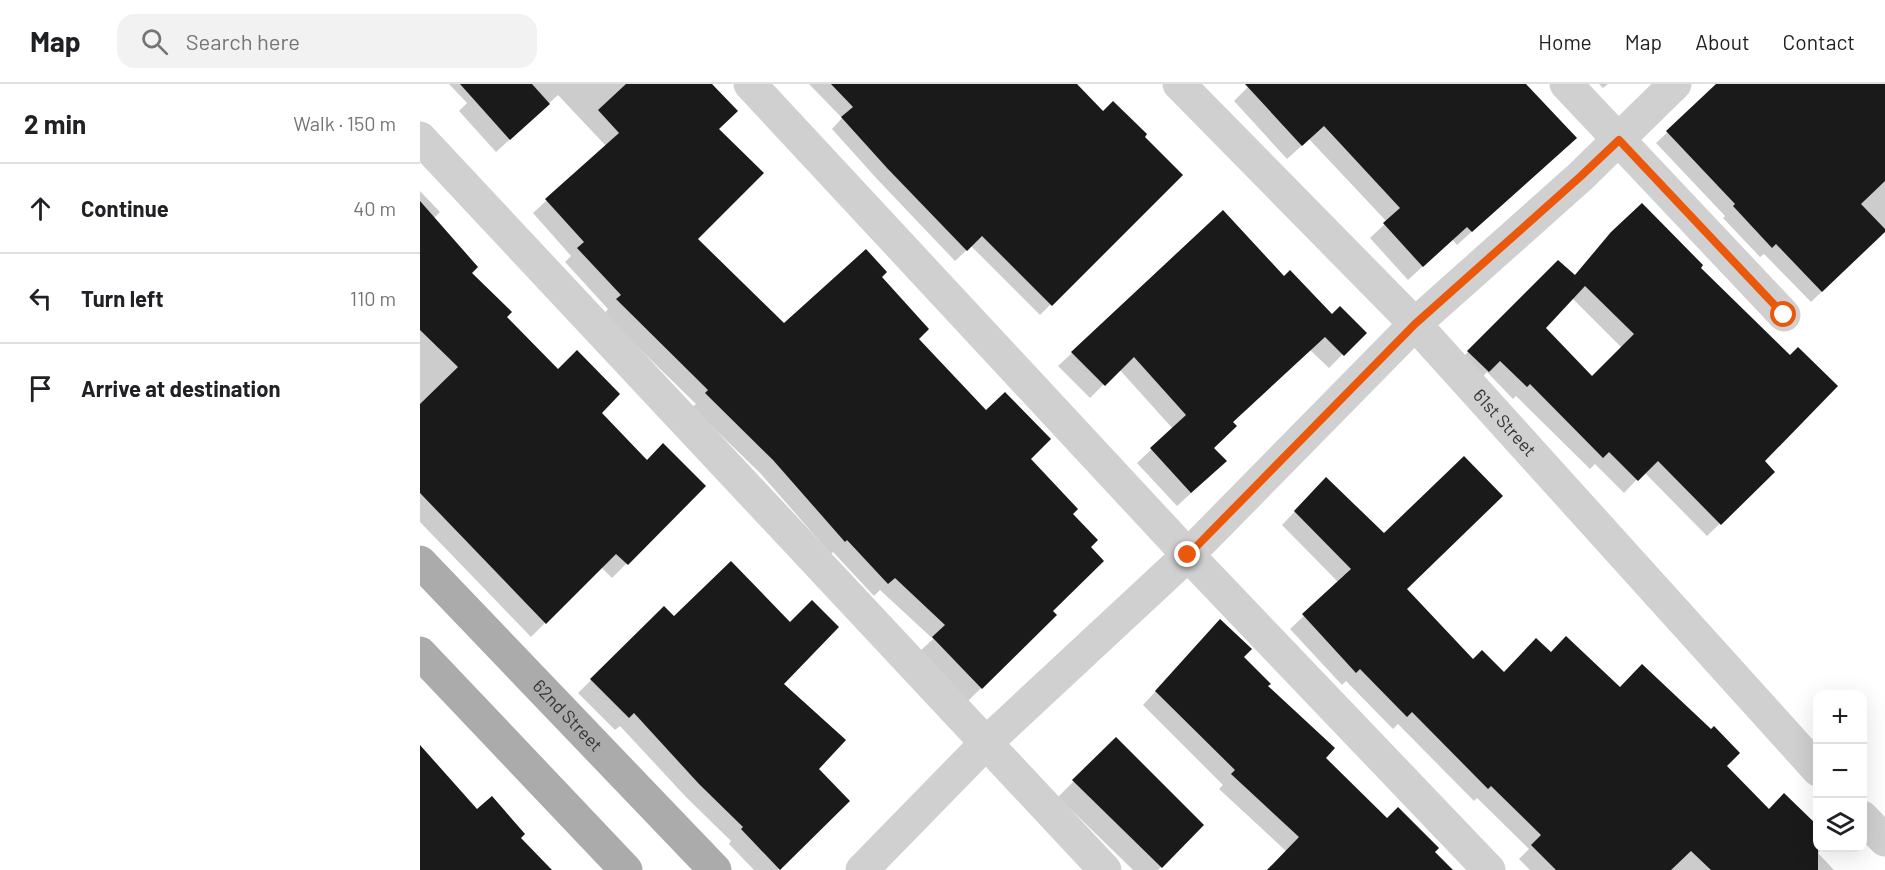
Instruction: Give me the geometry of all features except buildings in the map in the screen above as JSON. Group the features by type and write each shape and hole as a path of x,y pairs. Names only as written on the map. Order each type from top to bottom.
{"main road":[{"name":"62nd Street","path":"420,562 715,870"},
{"path":"420,653 626,870"}],"street":[{"path":"750,84 1188,555 1489,870"},
{"name":"61st Street","path":"1179,84 1415,324 1813,764"},
{"path":"1566,84 1784,315"},
{"path":"862,870 986,743 1188,555 1415,324 1581,176 1676,84"},
{"path":"420,138 1105,870"},
{"path":"1867,821 1885,840"}],"route":[{"path":"1188,555 1415,324 1619,140 1784,315"}]}
